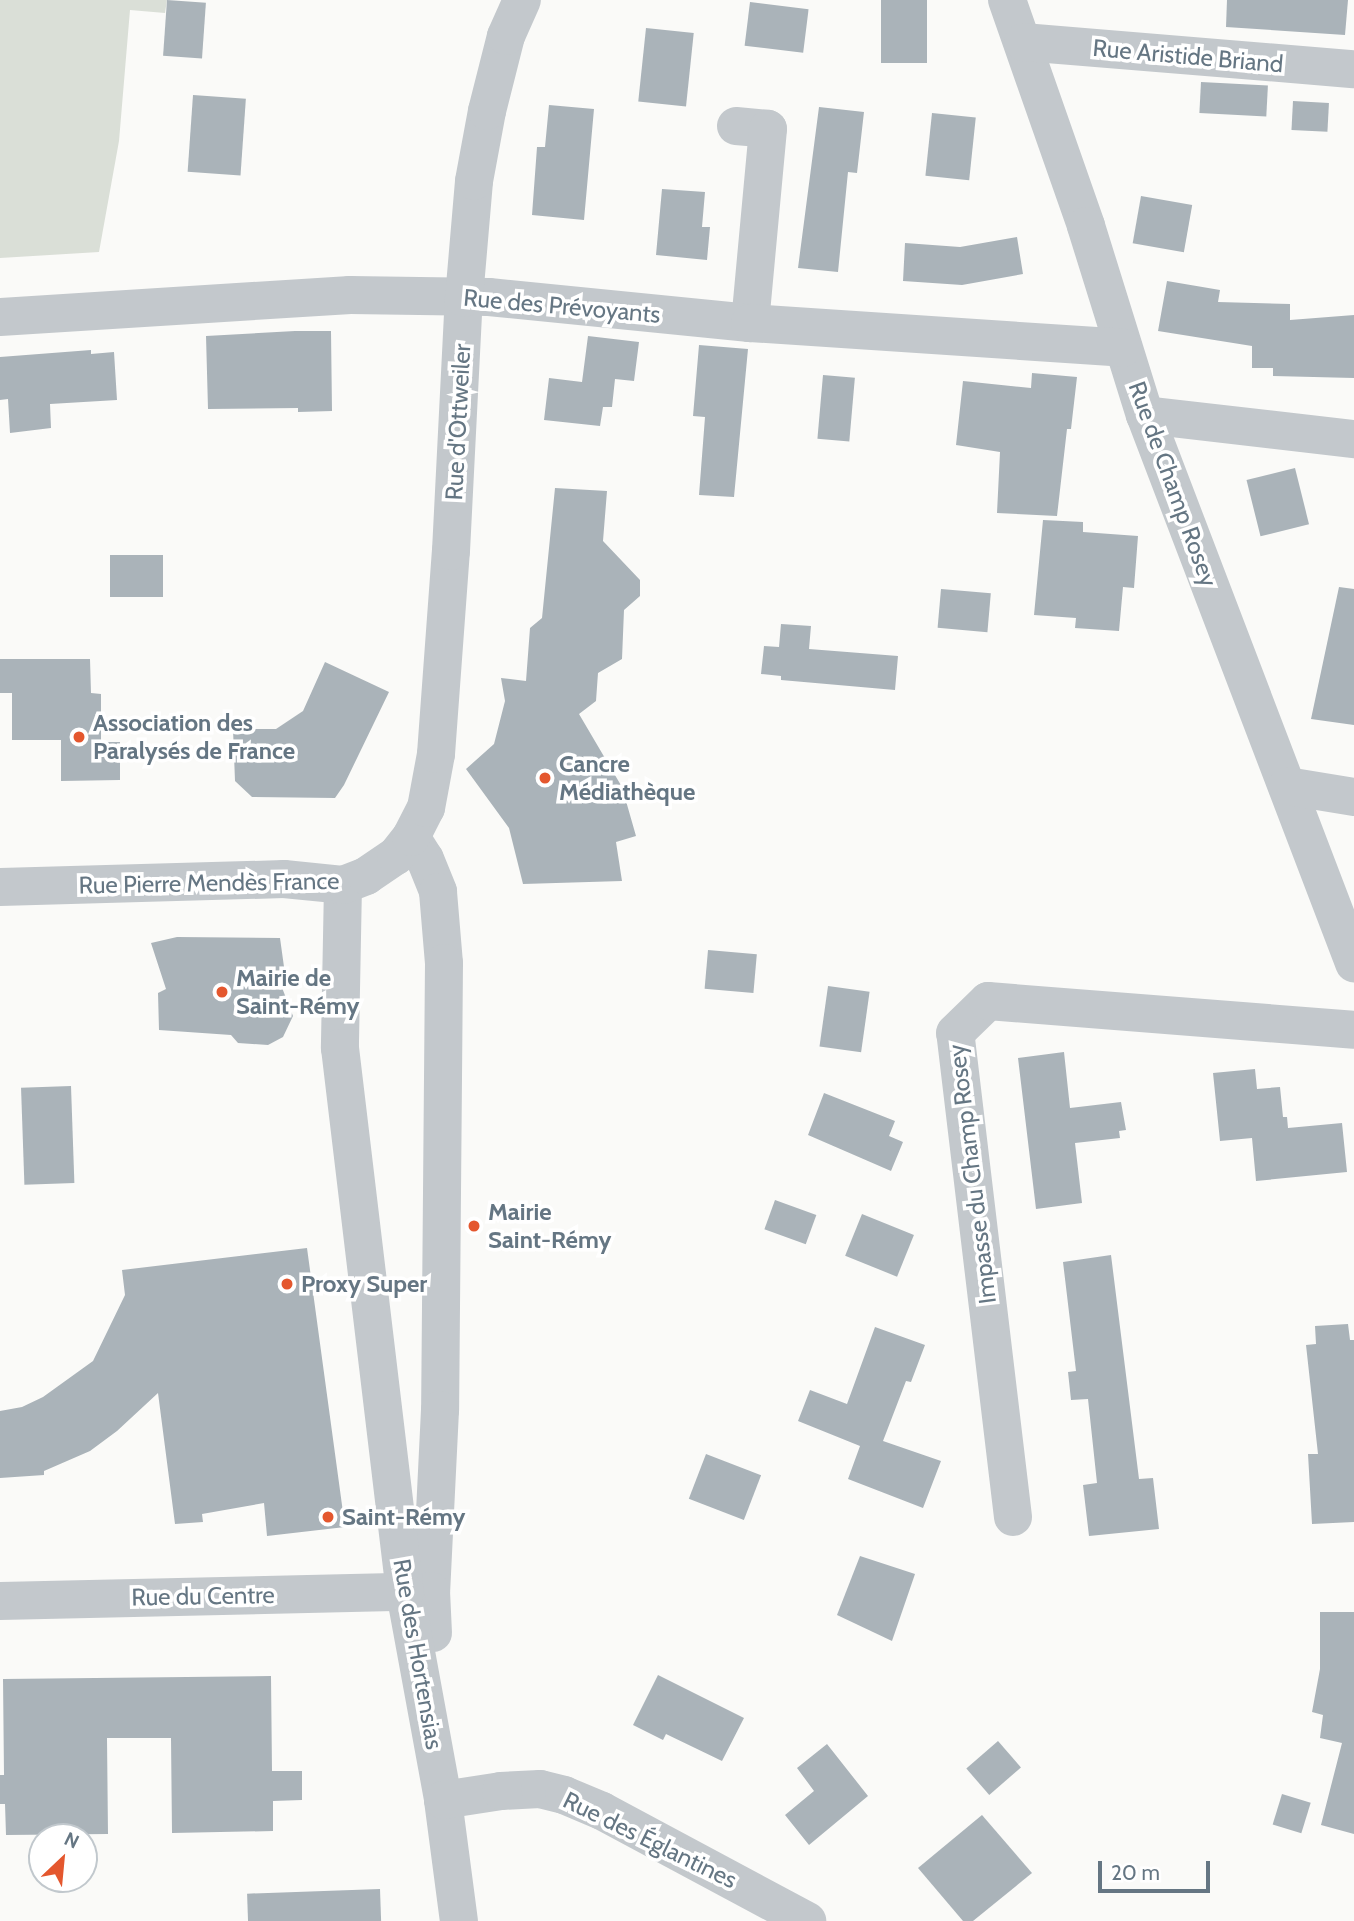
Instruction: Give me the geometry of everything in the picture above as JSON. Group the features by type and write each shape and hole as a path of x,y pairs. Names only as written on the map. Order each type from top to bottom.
{"street":[{"name":"Rue d'Ottweiler","path":"419,822 434,773 474,181 487,111 506,36 522,0"},
{"name":"Rue de Champ Rosey","path":"1007,0 1086,226 1146,415 1354,963"},
{"name":"Rue Aristide Briand","path":"1023,42 1354,69"},
{"path":"736,126 768,129 750,323"},
{"name":"Rue des Prévoyants","path":"0,317 350,295 489,297 750,323 1124,348"},
{"path":"1146,415 1354,439"},
{"path":"1286,786 1354,797"},
{"path":"419,822 425,859 438,892 444,962 440,1410 430,1591 443,1800"},
{"name":"Rue Pierre Mendès France","path":"0,887 284,879 343,885 366,876 396,856 419,822"},
{"name":"Rue des Hortensias","path":"343,885 340,1048 405,1592 443,1800 459,1921"},
{"name":"Impasse du Champ Rosey","path":"1013,1517 955,1033 988,1001 1354,1030"},
{"name":"Rue du Centre","path":"0,1601 405,1592"},
{"name":"Rue des Églantines","path":"443,1800 501,1791 540,1790 564,1795 603,1811 807,1921"}],"shaded area":[{"path":"0,0 167,0 165,13 130,10 119,141 99,252 0,258"}],"building":[{"path":"167,0 206,3 202,59 163,56"},
{"path":"881,0 927,0 927,63 881,63"},
{"path":"1227,0 1348,0 1345,35 1226,27"},
{"path":"750,2 809,9 803,53 745,46"},
{"path":"646,28 694,33 686,107 638,102"},
{"path":"1201,82 1268,86 1266,116 1199,113"},
{"path":"193,95 246,99 240,176 188,172"},
{"path":"1293,101 1329,103 1327,132 1291,130"},
{"path":"549,105 594,109 584,220 532,215 537,147 545,147"},
{"path":"819,107 864,112 857,173 848,172 838,272 798,268"},
{"path":"932,113 976,118 969,180 925,176"},
{"path":"662,189 705,192 702,227 710,227 707,260 656,255"},
{"path":"1141,196 1192,205 1184,252 1133,243"},
{"path":"1017,237 1023,274 962,285 903,281 905,243 960,247"},
{"path":"1167,281 1220,290 1218,302 1290,304 1290,320 1354,315 1354,378 1273,376 1273,368 1252,368 1252,346 1158,331"},
{"path":"331,331 332,411 298,412 298,408 208,409 206,336"},
{"path":"588,336 639,342 634,381 615,379 612,407 603,407 600,426 544,420 549,378 582,382"},
{"path":"699,345 748,349 734,497 699,495 705,417 693,416"},
{"path":"91,350 91,354 114,352 117,400 50,404 51,428 10,433 8,399 0,400 0,357"},
{"path":"1032,373 1077,377 1071,429 1067,429 1057,516 997,513 1000,452 956,445 963,381 1031,388"},
{"path":"823,375 855,378 849,442 817,439"},
{"path":"1295,468 1309,524 1261,536 1246,480"},
{"path":"555,488 607,491 603,541 640,580 640,596 624,610 622,659 598,673 596,701 579,714 622,787 636,836 616,842 622,881 523,884 509,828 466,769 494,744 505,701 501,678 526,681 530,628 542,618"},
{"path":"1043,520 1083,522 1083,532 1138,536 1134,588 1123,587 1119,631 1075,628 1076,618 1034,615"},
{"path":"110,555 163,555 163,597 110,597"},
{"path":"1339,587 1354,589 1354,725 1311,719"},
{"path":"941,589 991,593 987,632 938,628"},
{"path":"781,624 811,626 809,649 898,656 895,690 781,680 781,676 761,674 764,646 779,647"},
{"path":"0,659 90,659 91,693 101,694 101,742 120,742 120,780 61,781 61,740 12,740 12,693 0,693"},
{"path":"325,662 389,692 344,785 335,798 252,797 235,781 233,729 276,729 303,711"},
{"name":"Mairie de Saint-Rémy","path":"177,937 280,938 285,974 281,985 293,1016 283,1037 268,1045 238,1043 231,1035 159,1030 158,993 166,989 151,943"},
{"path":"708,950 757,954 753,993 705,989"},
{"path":"828,986 870,992 861,1052 820,1046"},
{"path":"1064,1052 1070,1108 1121,1102 1126,1130 1119,1131 1120,1138 1075,1143 1082,1203 1036,1209 1018,1058"},
{"path":"1255,1069 1257,1089 1280,1087 1283,1117 1287,1117 1288,1128 1342,1123 1347,1172 1256,1181 1252,1138 1220,1141 1213,1073"},
{"path":"71,1086 74,1183 24,1185 21,1088"},
{"path":"824,1093 895,1121 889,1136 903,1142 891,1171 808,1135"},
{"path":"775,1200 816,1215 806,1244 764,1229"},
{"path":"862,1214 914,1235 897,1277 845,1256"},
{"path":"307,1248 345,1527 267,1536 264,1503 202,1514 203,1522 175,1524 158,1393 117,1431 90,1451 44,1471 44,1475 0,1478 0,1411 22,1407 43,1397 93,1361 125,1295 122,1270"},
{"path":"1111,1255 1139,1479 1153,1478 1159,1529 1089,1536 1083,1485 1097,1483 1088,1399 1071,1400 1068,1372 1076,1371 1063,1262"},
{"path":"1348,1324 1350,1340 1354,1340 1354,1522 1312,1524 1308,1454 1318,1454 1306,1345 1316,1344 1315,1326"},
{"path":"875,1327 925,1345 911,1382 906,1381 883,1441 941,1461 923,1508 848,1479 860,1446 798,1421 810,1390 847,1404"},
{"path":"706,1454 761,1475 744,1520 689,1499"},
{"path":"860,1556 915,1574 892,1641 837,1615"},
{"path":"1320,1612 1354,1612 1354,1834 1321,1825 1342,1743 1320,1738 1323,1715 1312,1712 1320,1669"},
{"path":"658,1675 744,1718 722,1761 666,1734 663,1740 633,1725"},
{"path":"271,1676 272,1771 302,1771 302,1800 273,1801 273,1831 172,1833 171,1738 107,1738 108,1834 98,1834 98,1823 28,1823 28,1835 6,1835 5,1804 0,1804 0,1775 4,1775 3,1679"},
{"path":"998,1741 1021,1767 989,1795 966,1769"},
{"path":"827,1744 868,1796 809,1845 785,1815 814,1791 797,1768"},
{"path":"1282,1794 1311,1803 1301,1833 1273,1825"},
{"path":"982,1815 1032,1873 973,1921 963,1921 918,1868"},
{"path":"380,1889 381,1921 248,1921 247,1894"}],"place":[{"name":"Association des Paralysés de France","path":"79,737"},
{"name":"Cancre Médiathèque","path":"545,778"},
{"name":"Mairie de Saint-Rémy","path":"222,992"},
{"name":"Mairie Saint-Rémy","path":"474,1226"},
{"name":"Proxy Super","path":"287,1284"},
{"name":"Saint-Rémy","path":"328,1517"}]}
